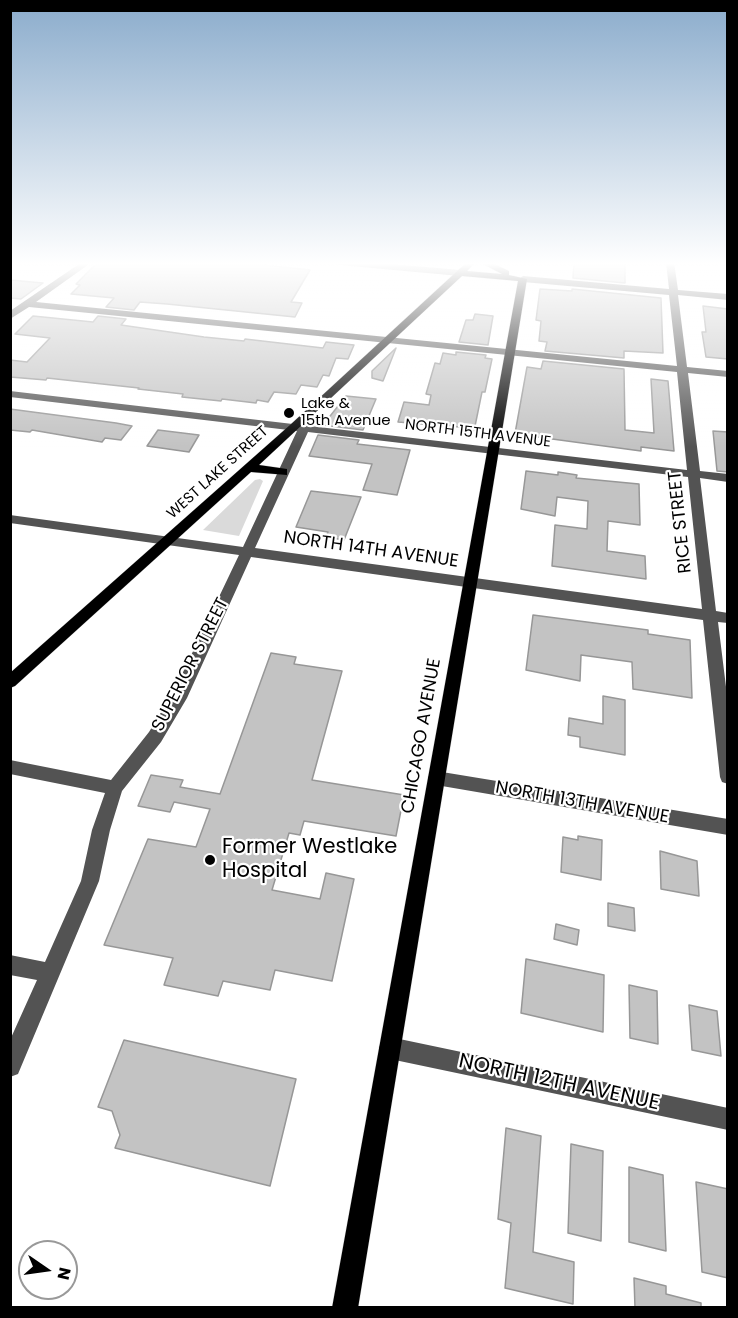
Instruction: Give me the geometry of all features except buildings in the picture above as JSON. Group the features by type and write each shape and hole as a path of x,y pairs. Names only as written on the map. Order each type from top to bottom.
{"main road":[{"name":"WEST LAKE STREET","path":"10,682 246,469 299,427 405,324"},
{"name":"CHICAGO AVENUE","path":"345,1308 515,324"},
{"path":"246,469 264,468 283,472"}],"street":[{"path":"222,324 728,374"},
{"name":"RICE STREET","path":"677,324 728,777"},
{"name":"NORTH 15TH AVENUE","path":"10,394 728,478"},
{"name":"SUPERIOR STREET","path":"10,1066 52,974 90,881 101,830 115,788 155,737 181,694 283,472 299,427"},
{"name":"NORTH 14TH AVENUE","path":"10,519 728,618"},
{"path":"10,767 115,788"},
{"name":"NORTH 13TH AVENUE","path":"436,778 728,827"},
{"path":"10,965 52,974"},
{"name":"NORTH 12TH AVENUE","path":"390,1048 728,1119"}],"shaded area":[{"path":"255,480 263,481 239,536 203,530"}],"place":[{"name":"Lake & 15th Avenue","path":"289,413"},
{"name":"Former Westlake Hospital","path":"210,860"}]}
